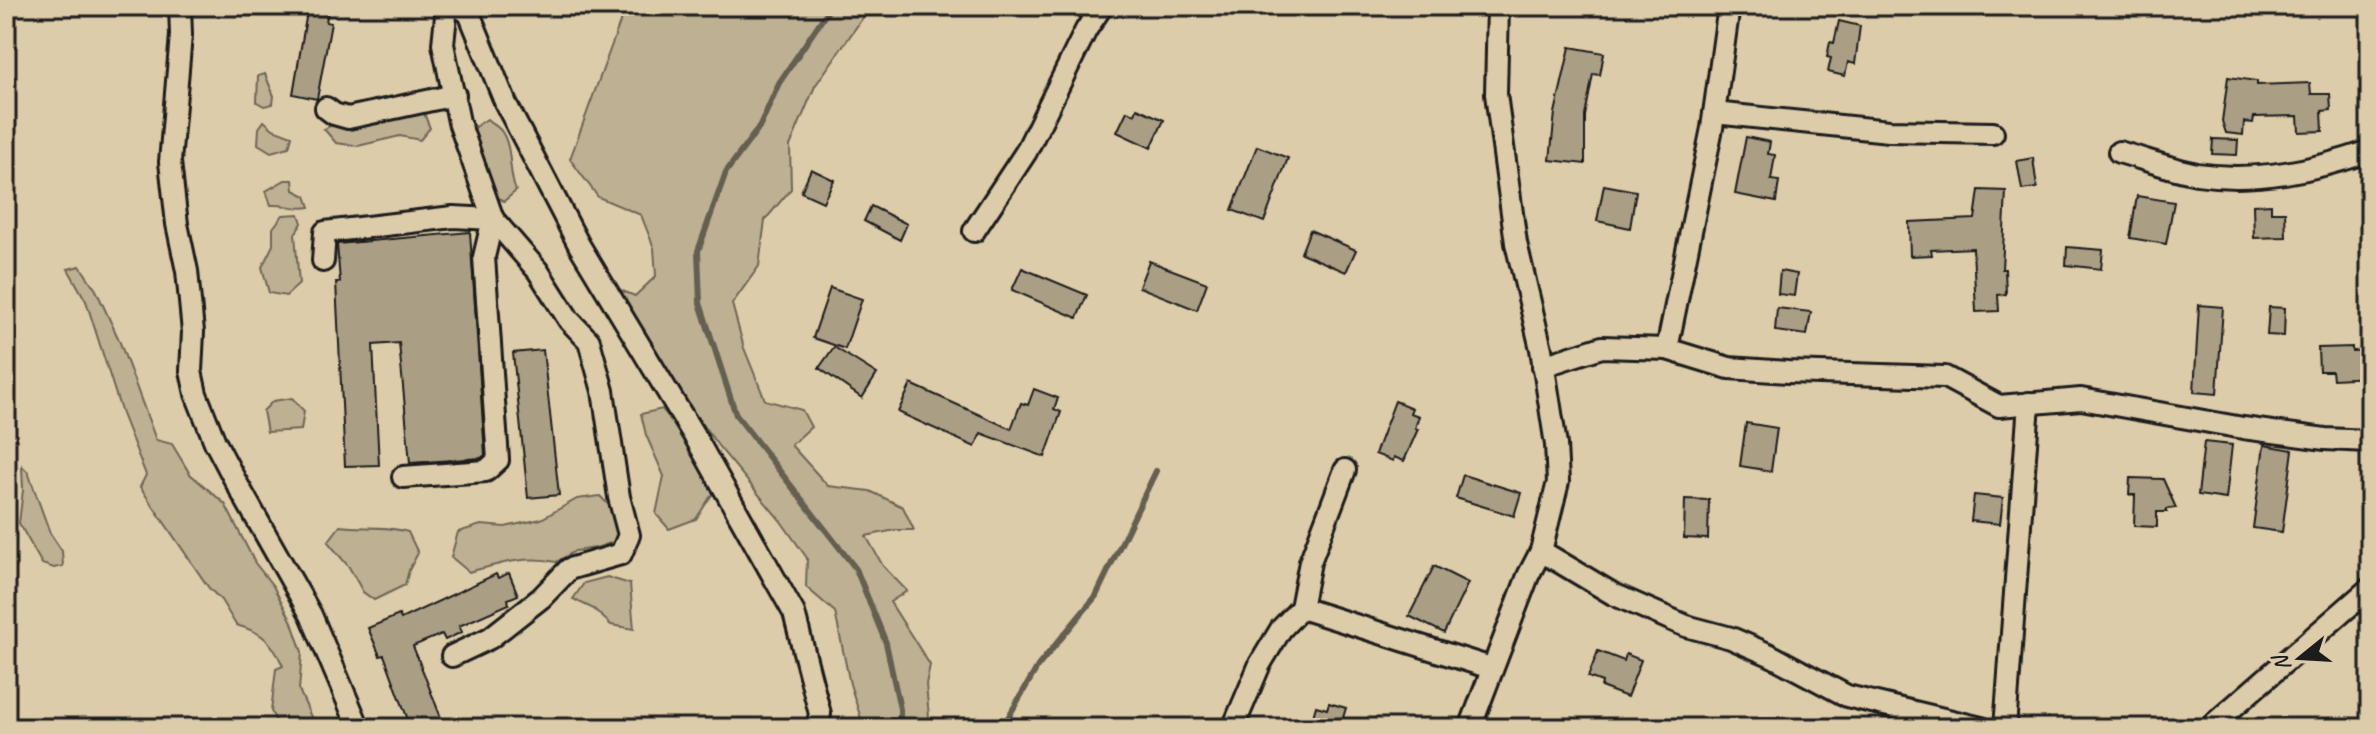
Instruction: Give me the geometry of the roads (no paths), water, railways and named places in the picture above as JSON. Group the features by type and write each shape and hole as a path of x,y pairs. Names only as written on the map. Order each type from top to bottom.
{"street":[{"path":"180,6 181,35 170,162 177,224 187,271 193,332 191,371 196,394 222,455 311,615 359,728"},
{"path":"447,6 443,44 459,122 493,219 538,271 569,320 589,341 603,391 619,497 629,535 621,554 569,569 541,598 490,638 452,656"},
{"path":"458,6 469,13 506,104 579,245 698,442 794,613 820,714 817,728"},
{"path":"974,231 1026,152 1086,30 1102,6"},
{"path":"1470,728 1491,668 1541,551 1558,482 1556,445 1543,366 1516,243 1496,94 1498,6"},
{"path":"1667,349 1714,113 1729,6"},
{"path":"326,108 348,118 455,95"},
{"path":"1714,113 1889,131 1993,133"},
{"path":"2119,152 2196,174 2242,178 2289,173 2370,151"},
{"path":"323,261 325,232 453,217 493,219"},
{"path":"403,477 486,471 498,460 484,257 493,219"},
{"path":"1543,366 1602,347 1667,349 1729,368 1945,377 1999,406 2081,399 2243,428 2325,439 2370,441"},
{"path":"2005,728 2029,403"},
{"path":"1233,728 1260,664 1281,629 1301,608 1310,562 1345,470"},
{"path":"1541,551 1613,594 1686,626 1731,638 1847,696 1981,728"},
{"path":"2209,728 2370,588"},
{"path":"1301,608 1491,668"}],"waterway":[{"path":"831,6 779,83 760,126 726,172 698,251 700,303 736,415 856,569 886,643 900,709 900,728"},
{"path":"1002,728 1038,666 1096,596 1156,471"}]}
